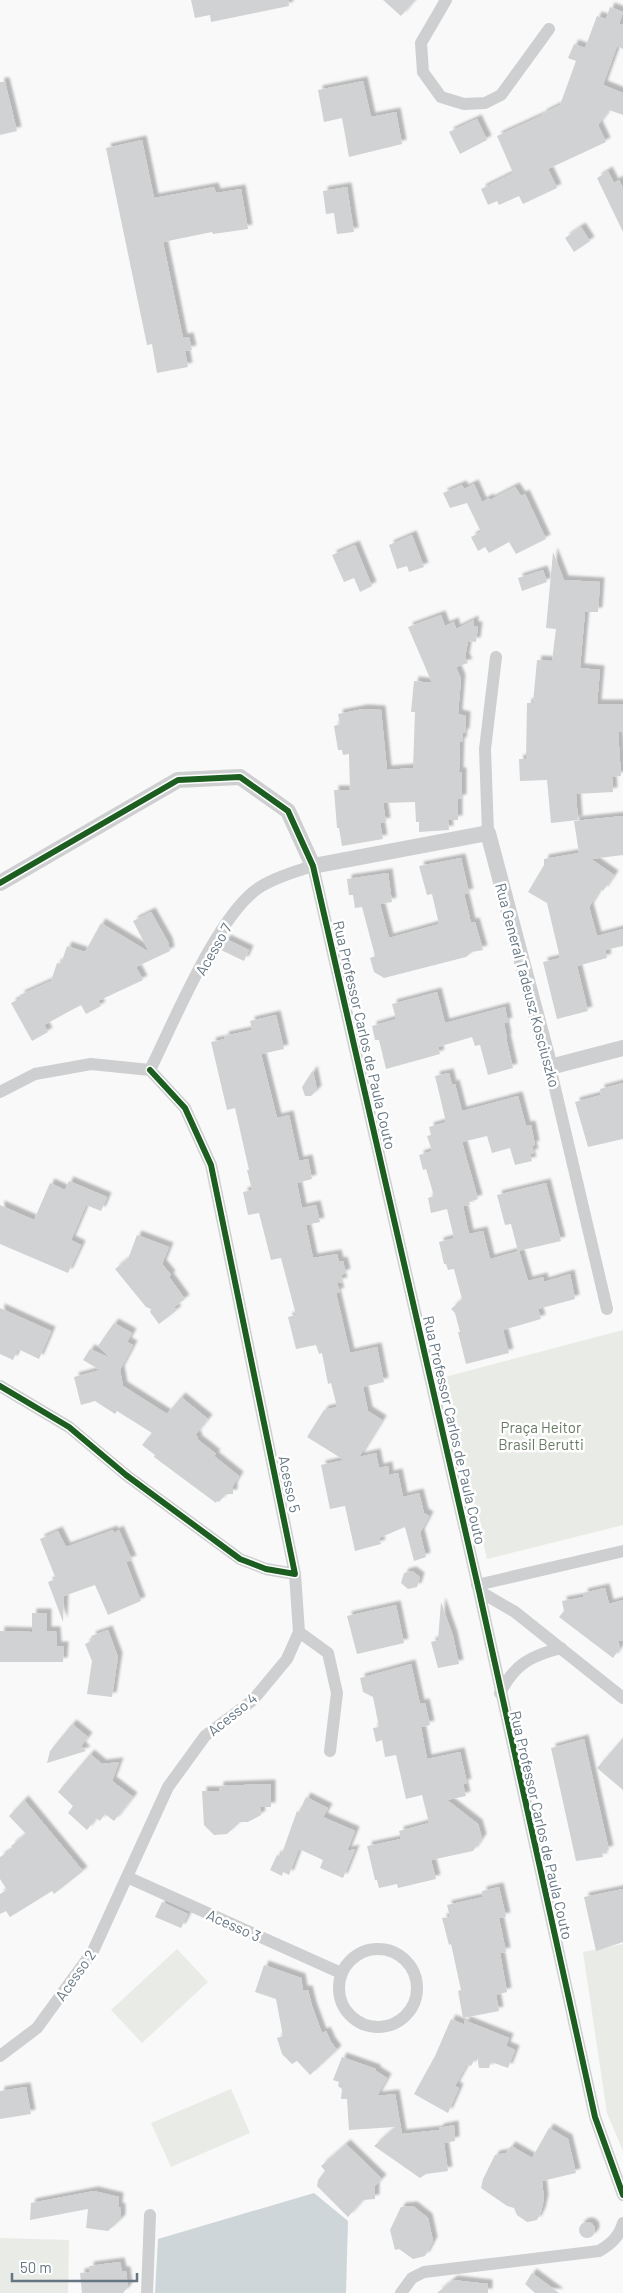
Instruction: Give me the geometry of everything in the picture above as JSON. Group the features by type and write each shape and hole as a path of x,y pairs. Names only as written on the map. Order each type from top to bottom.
{"street":[{"path":"446,0 421,43 423,72 441,97 464,104 485,103 501,95 549,29"},
{"name":"Rua General Tadeusz Kosciuszko","path":"496,657 485,749 488,834 550,1067 607,1309"},
{"name":"Rua Professor Carlos de Paula Couto","path":"0,883 178,780 240,777 288,811 314,866 478,1588 595,2117 623,2195"},
{"path":"314,866 488,834"},
{"name":"Acesso 7","path":"150,1070 206,957 239,905 260,887 290,873 314,866"},
{"path":"550,1067 623,1048"},
{"path":"0,1092 35,1074 91,1064 150,1070"},
{"name":"Acesso 5","path":"150,1070 185,1108 212,1165 295,1574"},
{"path":"0,1386 69,1427 126,1475 240,1559 266,1569 295,1574"},
{"path":"478,1588 623,1551"},
{"name":"Acesso 4","path":"127,1877 174,1780 205,1736 253,1700 287,1658 299,1632 295,1574"},
{"path":"478,1588 515,1612 623,1698"},
{"path":"299,1632 328,1653 337,1693 330,1751"},
{"path":"500,1693 509,1676 524,1662 541,1653 561,1648"},
{"name":"Acesso 3","path":"127,1877 341,1973"},
{"name":"Acesso 2","path":"0,2056 37,2028 93,1951 127,1877"},
{"path":"372,1949 393,1952 409,1964 416,1976 418,1989 415,2003 399,2021 382,2027 363,2024 344,2009 339,1991 341,1973 359,1953 372,1949"},
{"path":"147,2293 150,2216"},
{"path":"401,2293 412,2278 424,2272 599,2251 612,2243 621,2231 623,2222"}],"green space":[{"name":"Praça Heitor Brasil Berutti","path":"623,1330 623,1525 487,1559 445,1377"},
{"path":"623,1944 623,2151 607,2113 583,1952"},
{"path":"177,1949 208,1982 142,2043 111,2010"},
{"path":"231,2089 250,2133 171,2167 151,2123"},
{"path":"0,2238 69,2240 68,2293 0,2293"}],"shaded area":[{"path":"314,2193 348,2221 346,2293 155,2293 158,2239"}],"building":[{"path":"191,0 288,0 289,6 211,22 210,15 195,18"},
{"path":"383,0 415,0 401,16"},
{"path":"610,7 623,12 619,24 623,25 623,49 617,46 603,85 623,93 623,115 609,110 598,125 606,142 548,169 557,188 523,204 519,196 499,205 497,201 488,205 481,189 513,173 497,136 560,105 576,61 568,58 574,44 585,48 597,16 606,19"},
{"path":"363,81 371,117 396,112 402,144 349,157 342,118 324,122 318,90"},
{"path":"0,82 5,82 17,131 0,135"},
{"path":"477,119 487,140 460,154 449,132"},
{"path":"142,140 154,198 214,187 216,193 241,189 248,229 213,234 212,232 163,242 183,338 189,337 192,350 185,351 188,367 157,373 152,344 147,345 106,148"},
{"path":"608,171 614,183 619,180 623,188 623,232 597,178"},
{"path":"347,187 354,232 337,234 334,213 326,214 323,191"},
{"path":"581,227 590,241 574,252 565,238"},
{"path":"474,484 482,502 515,487 521,496 525,494 546,539 516,554 509,542 489,553 485,547 478,551 471,537 481,532 467,503 450,508 443,493 462,485 464,489"},
{"path":"412,535 424,567 409,572 407,566 397,569 389,545"},
{"path":"355,545 372,586 360,592 354,578 344,582 332,555"},
{"path":"553,552 564,580 600,582 598,612 585,612 580,668 600,670 597,704 623,704 623,732 618,731 621,776 612,777 613,792 576,794 578,820 551,823 547,780 520,781 519,759 526,759 527,703 533,703 537,660 552,661 556,629 546,628"},
{"path":"543,570 547,582 522,591 518,578"},
{"path":"441,615 445,626 454,622 456,629 474,620 474,626 478,626 476,642 468,641 465,658 468,663 456,667 461,679 458,714 466,716 465,733 463,733 462,742 460,742 459,772 462,772 462,799 458,799 458,820 448,820 449,830 419,832 419,822 416,822 415,802 383,803 386,822 380,823 383,839 342,846 339,828 337,828 334,790 350,790 349,754 343,755 342,750 338,750 334,726 340,724 338,714 363,709 381,710 387,770 413,768 415,712 411,712 414,681 432,683 408,627"},
{"path":"623,816 623,855 591,859 614,875 603,891 600,889 589,907 597,936 623,929 623,946 605,950 607,958 577,966 588,1011 557,1019 543,962 560,958 547,903 528,892 544,865 544,859 579,853 574,821"},
{"path":"461,858 469,893 464,894 471,923 475,922 483,950 472,952 466,957 384,978 374,972 370,958 375,956 362,907 355,908 353,895 349,895 347,879 388,873 392,902 380,904 389,938 439,924 432,894 427,895 419,866"},
{"path":"151,912 168,942 170,951 136,967 143,980 98,1001 101,1006 86,1014 81,1005 44,1025 48,1032 32,1041 11,1003 21,998 20,995 51,981 57,963 61,964 67,946 85,952 101,923 149,952 133,921"},
{"path":"226,939 249,950 244,961 221,950"},
{"path":"437,992 445,1023 505,1007 508,1022 504,1023 513,1068 488,1075 480,1045 475,1046 472,1037 438,1047 440,1054 386,1069 379,1040 375,1040 372,1026 396,1019 392,1004"},
{"path":"276,1015 284,1049 261,1054 277,1118 289,1115 299,1161 308,1159 312,1179 297,1183 302,1208 316,1205 320,1222 306,1225 313,1258 337,1254 339,1262 343,1261 346,1273 341,1275 343,1282 337,1283 340,1292 336,1293 350,1353 377,1347 384,1382 363,1387 368,1411 382,1420 359,1457 376,1453 379,1468 388,1466 389,1475 398,1473 403,1497 419,1493 424,1513 429,1516 420,1533 426,1557 414,1561 405,1527 379,1538 381,1544 355,1551 345,1506 330,1509 321,1465 344,1460 307,1437 324,1410 337,1407 331,1383 328,1384 322,1353 319,1354 316,1345 296,1349 288,1317 296,1315 281,1258 271,1260 259,1213 248,1215 243,1192 252,1190 247,1170 249,1170 235,1108 227,1110 211,1042 225,1039 224,1036 252,1030 250,1021"},
{"path":"313,1070 317,1090 311,1096 305,1096 302,1087"},
{"path":"449,1073 452,1085 455,1084 462,1111 518,1096 526,1126 531,1125 535,1145 532,1146 534,1153 530,1154 532,1161 515,1165 510,1148 492,1153 487,1136 462,1142 478,1199 469,1202 470,1205 463,1206 469,1234 483,1231 490,1259 519,1251 528,1281 543,1277 544,1282 570,1274 575,1299 538,1309 541,1319 503,1330 509,1353 466,1364 455,1313 451,1309 462,1299 454,1269 448,1270 446,1264 444,1264 439,1242 454,1238 447,1209 431,1213 428,1198 434,1196 426,1169 423,1170 419,1155 432,1151 427,1136 431,1135 429,1127 446,1122 435,1076"},
{"path":"623,1083 623,1139 588,1147 575,1102 601,1095 600,1089"},
{"path":"69,1181 107,1197 101,1211 86,1205 71,1240 81,1245 68,1273 0,1244 0,1205 34,1220 50,1183 65,1190"},
{"path":"546,1183 561,1241 518,1251 511,1224 505,1225 497,1195"},
{"path":"137,1235 169,1247 162,1264 185,1299 174,1307 177,1310 159,1324 150,1312 151,1309 146,1307 115,1269 128,1259"},
{"path":"0,1308 51,1331 39,1359 18,1349 13,1360 0,1354"},
{"path":"114,1323 132,1333 127,1342 133,1345 120,1370 123,1386 167,1414 181,1397 208,1419 195,1435 198,1437 197,1439 216,1454 214,1456 239,1476 233,1486 233,1494 226,1494 216,1503 154,1457 155,1455 142,1445 152,1433 117,1411 115,1414 95,1401 81,1405 74,1377 100,1370 83,1360 90,1349 110,1358 98,1346"},
{"path":"113,1530 114,1533 119,1530 132,1560 126,1562 141,1601 108,1615 95,1585 64,1596 63,1622 48,1582 56,1579 40,1539 58,1531 66,1547"},
{"path":"412,1571 420,1577 417,1587 408,1589 401,1583 404,1573"},
{"path":"605,1588 609,1604 623,1600 623,1640 618,1641 620,1648 613,1658 559,1617 564,1611 562,1601 584,1597 583,1593"},
{"path":"441,1602 453,1636 459,1664 438,1668 431,1642 438,1640"},
{"path":"396,1605 404,1643 357,1654 347,1616"},
{"path":"32,1613 47,1613 47,1631 56,1631 57,1646 64,1646 63,1662 0,1662 0,1631 32,1632"},
{"path":"108,1630 118,1657 112,1697 87,1694 92,1661 85,1644 93,1640 91,1636"},
{"path":"411,1664 420,1704 425,1703 430,1725 421,1727 427,1759 460,1752 467,1783 463,1784 466,1796 447,1800 478,1824 482,1838 473,1851 431,1860 436,1879 398,1888 397,1884 379,1888 377,1880 375,1880 367,1846 401,1839 399,1831 429,1823 422,1795 406,1799 396,1755 385,1757 382,1740 376,1742 373,1728 379,1727 373,1697 363,1692 360,1678"},
{"path":"72,1724 88,1737 81,1746 86,1751 47,1763 50,1751"},
{"path":"623,1738 623,1790 597,1768"},
{"path":"584,1739 609,1850 602,1852 603,1857 576,1861 551,1748"},
{"path":"90,1754 102,1764 119,1762 112,1781 133,1797 114,1821 105,1814 100,1821 96,1818 87,1830 68,1813 73,1806 58,1792"},
{"path":"271,1784 271,1807 260,1807 261,1815 248,1822 240,1822 227,1834 214,1835 204,1825 202,1791 219,1791 219,1786"},
{"path":"306,1797 328,1808 323,1817 355,1831 347,1851 355,1849 343,1878 320,1868 323,1860 299,1849 289,1875 283,1872 282,1876 270,1870 277,1855 281,1856 297,1811 299,1812"},
{"path":"24,1800 83,1871 54,1894 52,1891 10,1917 6,1911 0,1914 0,1894 7,1890 0,1879 0,1857 13,1849 11,1846 26,1834 9,1816"},
{"path":"499,1887 506,1917 499,1918 506,1952 500,1953 507,1992 496,1995 499,2011 463,2018 458,1991 461,1990 451,1944 449,1945 442,1918 450,1917 447,1905 483,1897 482,1891"},
{"path":"623,1889 623,1942 596,1951 584,1897"},
{"path":"162,1902 188,1914 181,1928 155,1917"},
{"path":"264,1965 301,1978 303,1990 308,1990 322,2033 326,2031 337,2050 310,2075 297,2061 292,2064 282,2054 277,2038 283,2036 276,1999 255,1992"},
{"path":"451,2019 465,2025 464,2020 509,2038 506,2046 515,2050 508,2068 491,2062 489,2068 479,2068 477,2055 471,2066 467,2064 455,2086 459,2088 448,2113 414,2094 435,2056"},
{"path":"342,2057 376,2069 376,2071 387,2078 377,2096 395,2094 402,2134 439,2130 439,2128 454,2125 455,2141 444,2143 448,2171 426,2174 420,2178 374,2146 395,2127 349,2130 347,2099 341,2099 342,2089 338,2086 339,2082 333,2080"},
{"path":"26,2087 31,2114 0,2119 0,2091"},
{"path":"549,2128 568,2139 576,2173 542,2181 544,2199 541,2212 537,2220 527,2222 517,2215 514,2208 507,2206 481,2188 483,2179 495,2155 506,2153 511,2146 532,2158"},
{"path":"346,2144 382,2179 375,2186 375,2199 363,2200 348,2217 317,2186 318,2180 325,2171 321,2166"},
{"path":"94,2191 119,2197 118,2207 121,2208 121,2219 108,2231 86,2228 88,2209 30,2220 31,2203"},
{"path":"413,2206 428,2218 433,2241 425,2256 413,2259 399,2249 395,2250 390,2230 401,2207"},
{"path":"587,2222 593,2224 595,2230 593,2236 587,2238 581,2236 579,2230 581,2224"},
{"path":"120,2262 122,2271 126,2271 128,2287 123,2293 82,2293 80,2273 90,2272 89,2266"},
{"path":"532,2273 559,2293 535,2293 525,2284"},
{"path":"453,2280 488,2284 488,2293 437,2293"}],"cycle path":[{"path":"0,883 178,780 240,777 288,811 313,866 479,1591 595,2117 623,2195"},
{"path":"0,1386 69,1427 126,1475 240,1559 266,1569 295,1574 211,1165 185,1108 150,1070"}]}
